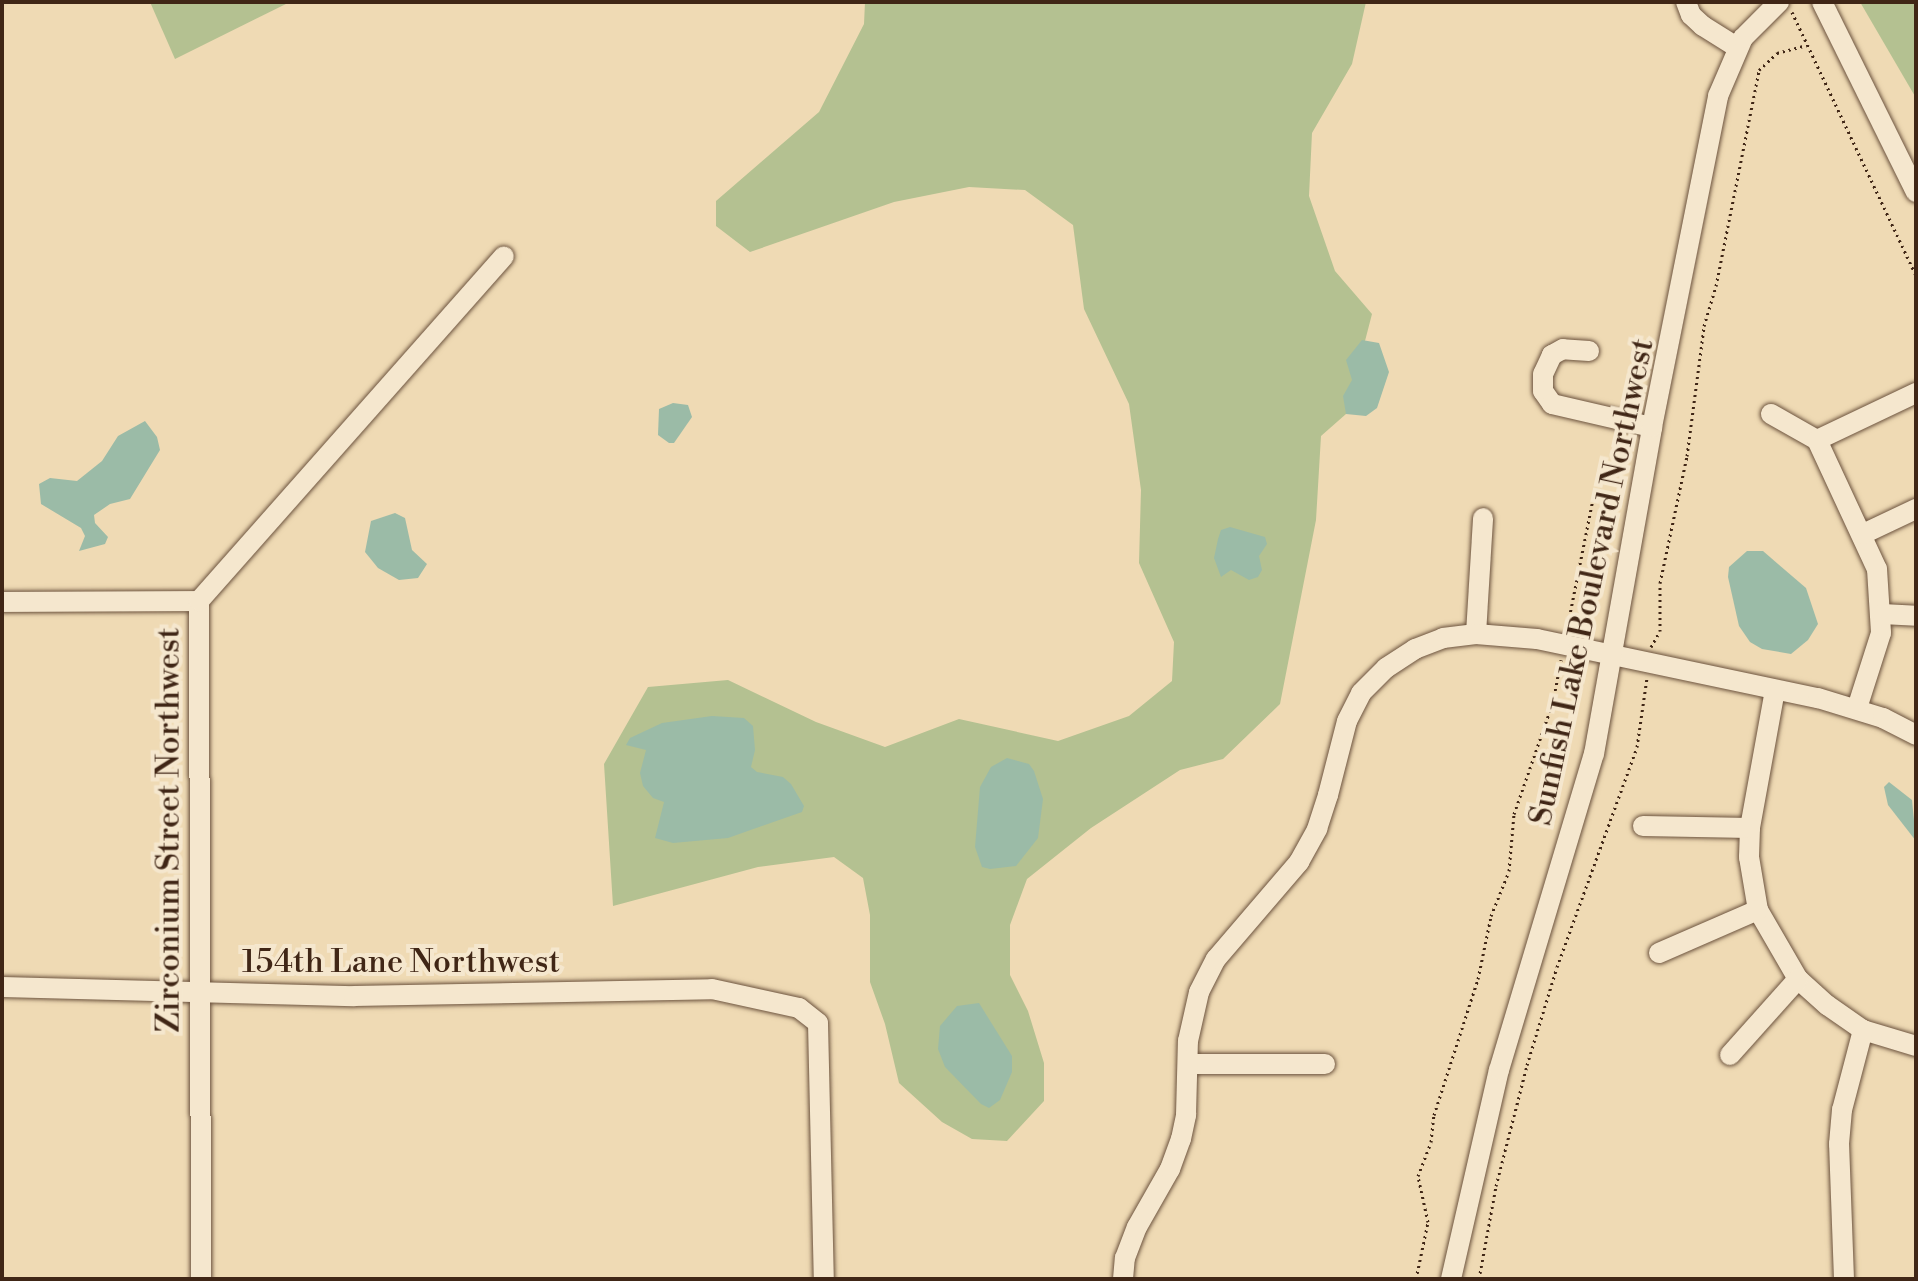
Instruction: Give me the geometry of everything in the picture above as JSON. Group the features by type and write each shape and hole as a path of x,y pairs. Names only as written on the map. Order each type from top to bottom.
{"street":[{"path":"1686,2 1691,15 1703,26 1737,47"},
{"name":"Sunfish Lake Boulevard Northwest","path":"1451,1279 1499,1070 1585,792 1613,655 1652,427 1718,96 1737,47 1751,27 1779,2"},
{"path":"1822,2 1916,192"},
{"name":"Zirconium Street Northwest","path":"201,1279 199,601 504,256"},
{"path":"1589,351 1563,349 1552,355 1543,374 1543,391 1552,404 1652,427"},
{"path":"1817,440 1916,393"},
{"path":"1771,414 1817,440 1877,569 1882,614 1877,655 1857,708"},
{"path":"1863,534 1916,509"},
{"path":"1476,634 1483,518"},
{"path":"2,602 199,601"},
{"path":"1882,614 1916,616"},
{"path":"1123,1279 1125,1258 1137,1227 1170,1169 1181,1139 1191,1020 1199,992 1216,959 1299,862 1317,829 1347,721 1361,693 1386,668 1415,649 1443,638 1476,634 1563,645 1857,708 1916,735"},
{"path":"1775,690 1750,828 1749,857 1758,910 1798,979 1863,1030 1916,1046"},
{"path":"1643,826 1750,828"},
{"path":"1659,953 1758,910"},
{"path":"1730,1055 1798,979"},
{"name":"154th Lane Northwest","path":"2,987 354,996 712,989 799,1008 818,1023 824,1279"},
{"path":"1844,1279 1839,1144 1842,1110 1863,1030"},
{"path":"1188,1064 1325,1064"}],"path":[{"path":"1788,2 1916,276"},
{"path":"1416,1279 1428,1222 1418,1176 1431,1142 1434,1115 1478,979 1491,916 1509,871 1514,814 1553,702 1594,494"}],"shaded area":[{"path":"150,2 290,2 175,59"},
{"path":"865,2 1366,2 1352,64 1312,133 1309,196 1335,271 1372,314 1346,414 1321,436 1316,520 1280,704 1223,759 1180,770 1091,828 1027,879 1010,925 1010,975 1028,1011 1044,1063 1044,1101 1007,1141 972,1139 942,1122 899,1083 885,1024 870,982 870,915 863,878 834,857 758,867 613,906 604,764 648,687 728,680 816,722 885,747 959,719 1058,741 1129,716 1172,681 1174,642 1139,563 1141,490 1129,404 1084,309 1073,225 1025,190 969,187 894,202 750,252 716,226 716,201 819,112 864,24"},
{"path":"1860,2 1916,2 1916,98"},
{"path":"1362,340 1379,343 1389,372 1377,408 1366,416 1346,414 1343,396 1352,380 1346,360"},
{"path":"673,403 688,405 692,417 674,443 669,443 658,435 659,409"},
{"path":"145,421 157,437 160,450 130,499 110,504 94,515 95,523 108,537 105,544 79,551 85,536 81,528 41,504 39,484 50,478 77,481 102,461 118,436"},
{"path":"395,513 405,518 412,550 427,564 418,578 399,580 378,568 365,552 371,521"},
{"path":"1230,527 1265,537 1267,544 1259,556 1262,570 1258,577 1249,580 1231,570 1221,577 1214,558 1221,530"},
{"path":"1747,551 1763,551 1806,588 1818,624 1808,640 1791,654 1762,649 1750,642 1739,626 1728,577 1729,567"},
{"path":"712,716 744,718 753,726 755,750 751,767 757,772 783,777 791,784 804,806 802,812 728,838 673,843 655,838 664,802 653,798 643,786 640,773 646,750 626,745 630,738 662,723"},
{"path":"1007,758 1029,764 1034,771 1043,799 1038,838 1016,866 990,869 982,867 975,847 980,787 991,767"},
{"path":"1889,782 1912,800 1916,841 1888,805 1884,787"},
{"path":"979,1003 1012,1056 1012,1072 1000,1100 989,1108 981,1104 945,1067 938,1049 940,1026 957,1006"}]}
